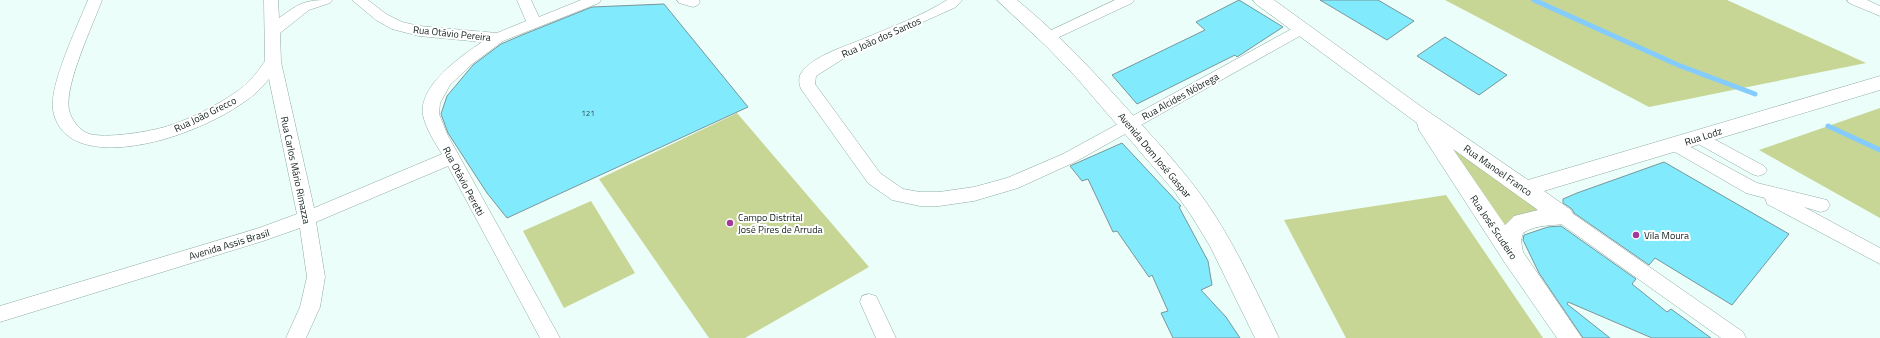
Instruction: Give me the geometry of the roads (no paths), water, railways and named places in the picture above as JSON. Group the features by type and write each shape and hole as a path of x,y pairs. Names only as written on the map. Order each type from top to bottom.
{"street":[{"name":"Rua João Grecco","path":"95,0 63,88 61,108 68,127 84,139 112,141 137,139 169,132 195,121 243,95 260,80 273,62"},
{"name":"Rua Carlos Mário Rimazza","path":"271,0 273,62 307,218 316,277 310,307 295,334"},
{"path":"273,30 304,7 325,0"},
{"name":"Rua Otávio Pereira","path":"359,0 381,17 397,26 419,31 498,38 594,0"},
{"path":"524,0 534,23"},
{"name":"Rua João dos Santos","path":"808,74 816,66 829,59 906,26 951,4 955,0"},
{"name":"Avenida Dom José Gaspar","path":"1006,0 1048,37 1086,74 1164,164 1199,210 1226,255 1267,338"},
{"path":"1048,37 1127,0"},
{"name":"Rua Manoel Franco","path":"1262,0 1419,115 1736,338"},
{"path":"1854,0 1880,11"},
{"name":"Rua Alcides Nóbrega","path":"808,74 808,85 810,89 874,178 898,196 920,199 939,199 974,194 1012,183 1069,158 1302,29"},
{"name":"Rua Otávio Peretti","path":"498,38 456,70 433,98 431,114 439,134 550,338"},
{"name":"Rua Lodz","path":"1525,189 1880,83"},
{"name":"Rua José Scudeiro","path":"1419,115 1570,338"},
{"path":"1699,136 1758,170"},
{"path":"1676,145 1880,257"},
{"name":"Avenida Assis Brasil","path":"0,314 263,234 307,218 452,157"},
{"path":"1752,188 1821,205"},
{"path":"1514,257 1510,241 1513,230 1520,223 1546,217 1563,216"},
{"path":"869,302 886,338"}],"waterway":[{"path":"1534,0 1678,65 1755,94"},
{"path":"1828,126 1880,150"}],"place":[{"name":"Campo Distrital José Pires de Arruda","path":"730,223"},
{"name":"Vila Moura","path":"1636,235"}]}
